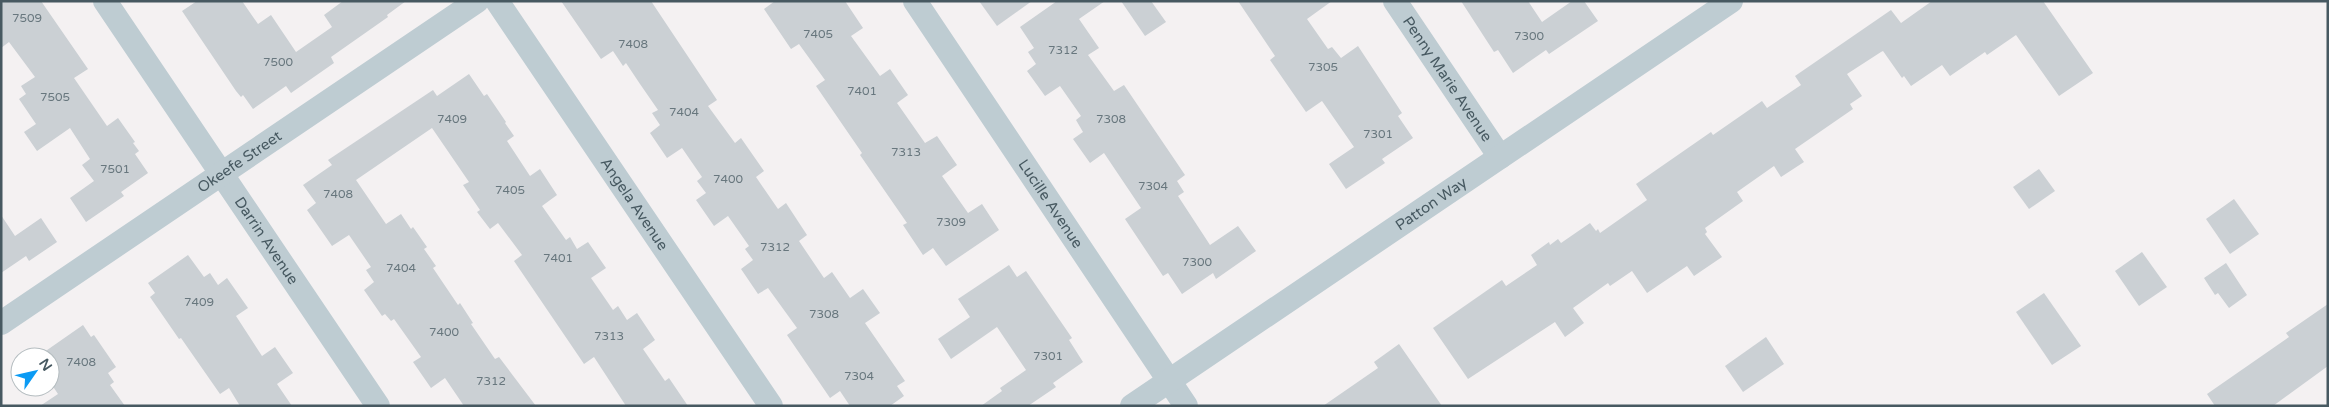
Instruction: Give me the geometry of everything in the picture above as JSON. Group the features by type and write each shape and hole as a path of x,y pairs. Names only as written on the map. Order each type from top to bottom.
{"street":[{"name":"Darrin Avenue","path":"105,1 378,406"},
{"name":"Okeefe Street","path":"1,323 477,1"},
{"name":"Angela Avenue","path":"497,1 771,406"},
{"name":"Lucille Avenue","path":"915,1 1186,406"},
{"name":"Penny Marie Avenue","path":"1395,1 1500,157"},
{"name":"Patton Way","path":"1132,406 1731,1"}],"building":[{"path":"1,1 41,1 88,69 74,78 107,126 118,118 135,142 133,143 139,151 135,154 148,173 121,192 124,196 86,222 70,198 94,181 82,165 90,159 70,128 37,151 24,132 36,124 19,99 26,94 21,86 35,77 9,42 1,48"},
{"path":"197,1 242,1 258,24 271,15 296,52 332,27 324,15 343,1 406,1 387,15 388,17 331,57 334,63 291,93 286,86 253,109 243,95 241,97 236,91 182,11"},
{"path":"561,1 651,1 717,100 708,106 735,143 741,138 764,171 756,177 778,209 786,203 807,235 799,241 824,278 832,272 850,298 863,289 880,313 865,323 905,381 897,386 904,396 890,406 850,406 840,391 830,398 787,335 797,328 768,288 758,294 741,269 753,260 745,249 749,246 728,216 714,226 696,200 706,193 697,181 702,177 682,148 667,158 650,133 660,125 652,113 658,110 626,63 623,66 613,51 601,59"},
{"path":"775,1 845,1 863,28 851,36 880,76 890,69 908,95 897,103 925,143 937,136 957,165 942,176 968,213 982,204 999,230 946,266 933,248 923,255 903,225 907,223 860,155 862,153 816,86 825,80 799,44 791,49 764,9"},
{"path":"979,1 1032,1 997,26"},
{"path":"1057,1 1105,1 1079,19 1099,48 1088,55 1114,91 1124,85 1185,175 1177,181 1184,192 1178,196 1210,245 1238,226 1256,251 1216,279 1213,273 1182,294 1168,273 1163,276 1125,219 1141,208 1104,153 1090,163 1073,139 1083,132 1076,120 1081,116 1060,86 1045,96 1027,71 1036,64 1028,52 1034,48 1020,27"},
{"path":"1121,1 1151,1 1166,22 1145,36"},
{"path":"1238,1 1332,1 1307,19 1328,49 1332,47 1341,58 1358,46 1402,113 1398,116 1413,138 1382,159 1385,163 1346,189 1329,164 1354,147 1322,101 1306,112 1270,60 1275,56"},
{"path":"1461,1 1528,1 1542,22 1572,1 1584,1 1598,21 1549,54 1546,50 1513,73 1498,50 1494,52"},
{"path":"1932,1 2043,1 2093,73 2059,96 2016,35 1987,55 1985,52 1950,76 1942,65 1911,86 1904,76 1902,78 1883,51 1847,74 1862,96 1850,104 1853,109 1795,149 1804,162 1781,177 1774,166 1737,192 1743,201 1705,228 1707,232 1705,234 1722,257 1694,276 1687,266 1647,293 1632,271 1610,286 1608,283 1573,308 1584,323 1565,337 1555,322 1468,379 1433,328 1502,280 1506,286 1537,265 1531,255 1549,242 1550,245 1558,239 1561,243 1590,223 1600,233 1647,200 1636,184 1711,132 1713,135 1762,101 1767,108 1801,85 1795,76 1891,10 1901,23"},
{"path":"469,74 484,96 487,94 506,122 514,136 507,141 530,176 540,169 557,195 542,206 566,240 570,237 577,249 588,242 606,268 591,278 613,310 618,306 627,320 637,313 655,340 643,349 665,381 669,378 688,406 626,406 594,357 584,364 514,261 522,255 498,223 490,229 477,212 480,210 463,185 469,182 432,128 356,180 386,224 401,214 411,229 413,227 427,247 424,249 436,266 433,268 458,305 460,303 473,323 471,324 495,359 499,357 536,406 464,406 445,378 431,388 413,362 421,357 394,319 391,321 385,314 382,316 364,290 374,282 366,270 371,267 349,235 332,246 307,210 316,203 303,185 332,165 328,160 433,90 437,96"},
{"path":"2039,169 2055,191 2029,209 2013,187"},
{"path":"2234,199 2259,234 2230,254 2206,219"},
{"path":"1,215 15,236 41,218 57,242 29,261 26,256 1,273"},
{"path":"2142,252 2167,287 2139,306 2115,271"},
{"path":"188,255 204,277 210,273 218,285 227,278 248,308 236,316 262,356 275,347 293,373 277,384 292,406 240,406 229,388 220,394 150,297 155,293 148,283"},
{"path":"2226,263 2247,295 2229,308 2218,293 2215,295 2204,278"},
{"path":"1009,265 1017,277 1026,271 1072,338 1069,340 1083,362 1053,383 1056,387 1028,406 981,406 1002,391 1000,388 1026,370 997,327 951,359 938,339 970,317 958,299"},
{"path":"2044,293 2081,346 2052,365 2016,312"},
{"path":"2328,304 2328,366 2273,406 2215,406 2207,394 2289,337 2286,333"},
{"path":"83,325 91,337 94,335 116,367 108,373 114,382 110,385 125,406 40,406 54,397 60,397 60,347 51,347"},
{"path":"1766,337 1784,364 1743,392 1725,366"},
{"path":"1399,344 1442,406 1323,406 1378,368 1374,362"}]}
